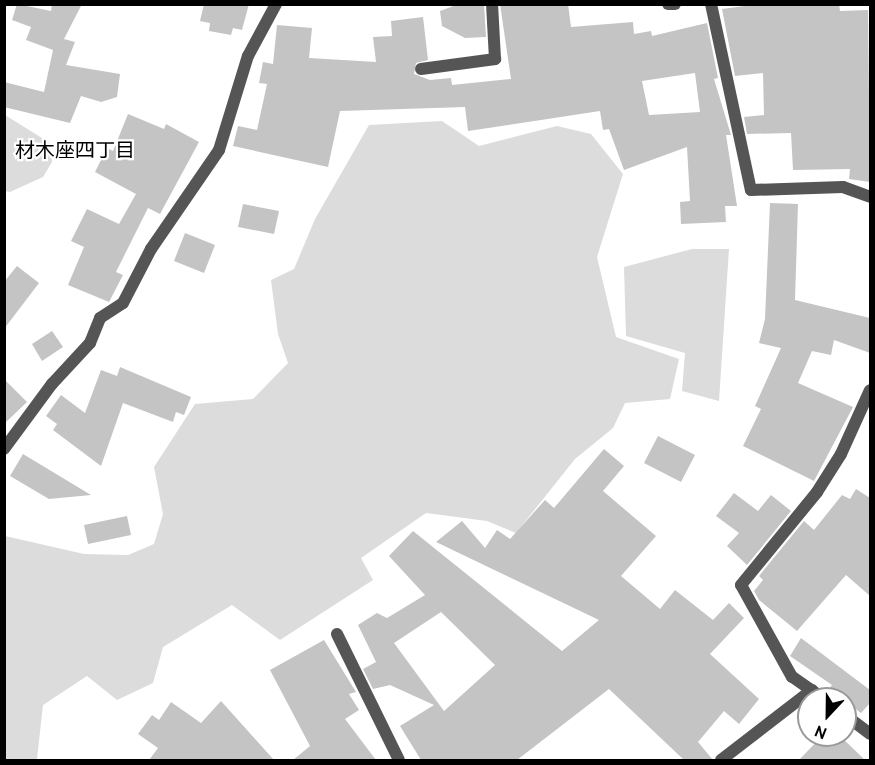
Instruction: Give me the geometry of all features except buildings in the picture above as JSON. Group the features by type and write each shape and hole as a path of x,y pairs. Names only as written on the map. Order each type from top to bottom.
{"street":[{"path":"4,449 52,384 90,343 100,318 123,303 151,249 219,150 248,56 276,4"},
{"path":"421,69 495,58 492,4"},
{"path":"668,4 675,4"},
{"path":"711,4 752,190 843,187 870,197"},
{"path":"808,687 792,676 741,585 817,492 841,454 870,390"},
{"path":"338,634 399,760"},
{"path":"721,760 797,702"},
{"path":"857,724 870,734"}],"shaded area":[{"path":"5,115 50,143 52,162 43,177 10,192 5,191"},
{"path":"442,121 479,146 557,126 591,134 623,174 597,257 616,337 679,359 670,399 625,403 613,428 575,459 516,533 487,521 426,513 361,558 373,580 280,640 232,605 163,647 153,683 117,700 87,676 43,705 37,759 5,760 5,536 84,554 128,555 154,544 163,514 154,467 195,404 253,399 288,363 278,334 271,280 294,269 315,219 369,125"},
{"path":"692,249 729,249 719,401 682,391 685,353 626,336 624,267"}],"district":[{"name":"材木座四丁目","path":"75,150"}]}
